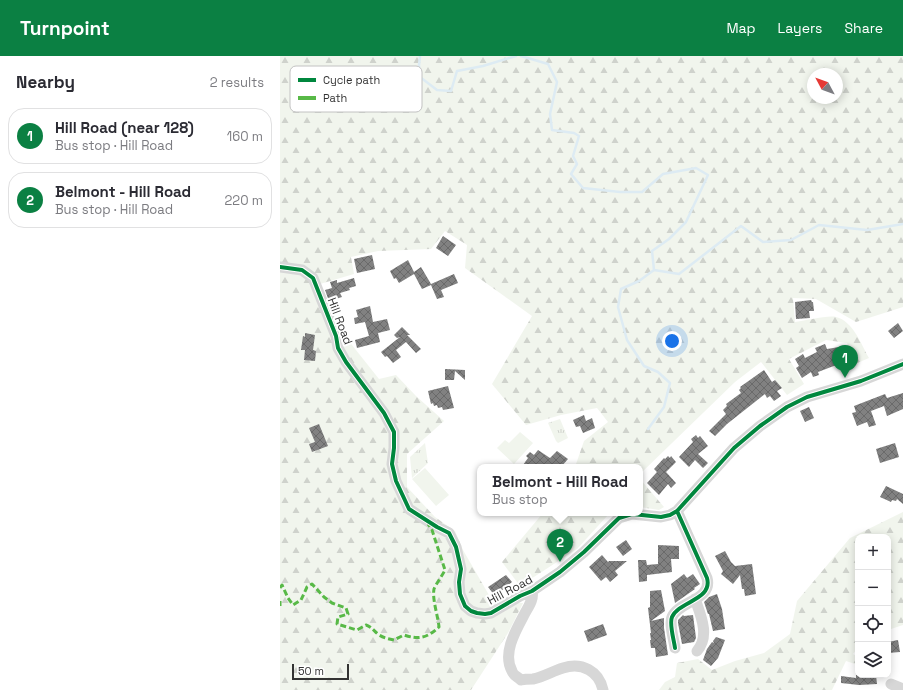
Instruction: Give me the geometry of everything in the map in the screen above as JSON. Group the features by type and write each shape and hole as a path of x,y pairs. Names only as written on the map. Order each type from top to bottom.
{"street":[{"name":"Hill Road","path":"280,267 302,270 313,278 336,336 338,348 346,362 384,413 394,432 392,464 396,481 409,509 449,533 456,547 461,569 458,582 460,594 465,606 471,611 484,614 491,612 532,590 568,565 618,518 623,516"},
{"path":"675,648 671,611 695,599 706,590 708,583 677,511 734,448 760,426 787,407 807,397 861,381 903,364"},
{"name":"Hill Road","path":"643,515 661,517 670,515 677,511"},
{"path":"532,590 532,599 519,624 510,647 508,661 512,673 521,680 534,679 564,667 580,666 592,670 602,683 603,690"},
{"path":"695,599 705,634 702,644 697,651"},
{"path":"891,684 903,689"}],"green space":[{"path":"280,56 903,56 903,307 856,322 816,299 793,298 795,322 827,317 842,319 852,328 869,358 855,364 847,343 826,340 789,359 804,384 787,395 761,362 735,382 643,471 643,464 576,464 584,441 608,422 597,408 561,415 526,425 492,384 532,316 465,268 467,245 445,231 431,249 378,251 351,257 354,274 320,284 326,304 352,345 379,379 396,375 416,396 444,421 407,454 407,487 435,517 455,531 463,550 493,602 498,615 518,603 523,603 508,633 471,690 280,690"},
{"path":"560,419 568,438 558,443 548,423"},
{"path":"520,432 533,443 514,464 497,448 505,440 509,443"},
{"path":"425,443 428,463 412,478 410,457"},
{"path":"425,468 449,495 436,506 412,479"},
{"path":"643,482 664,507 659,510 643,507"},
{"path":"903,512 903,625 891,629 891,534 858,534"},
{"path":"540,516 607,516 577,549 520,586 502,562"},
{"path":"855,536 855,652 853,654 855,655 855,664 846,661 832,690 659,690 665,682 675,677 677,663 698,659 712,670 735,661 764,653 790,634 797,601 850,538"}],"building":[{"path":"443,236 456,245 448,256 436,248"},
{"path":"372,255 375,269 357,273 354,259"},
{"path":"408,260 414,272 421,267 431,284 454,274 458,283 441,290 444,297 437,299 431,285 422,289 414,274 399,283 396,278 394,279 390,271"},
{"path":"354,278 356,286 349,288 350,290 340,293 342,297 329,301 325,290 332,288 330,282 337,280 337,283"},
{"path":"811,300 813,302 814,311 809,311 810,318 796,319 795,302"},
{"path":"370,306 373,322 387,319 390,330 378,333 380,342 357,348 355,340 369,336 365,322 355,324 354,318 358,317 356,310"},
{"path":"898,323 903,331 894,338 888,331"},
{"path":"402,327 410,335 407,335 421,349 416,353 406,342 396,350 401,357 393,363 381,352 400,337 397,338 394,335"},
{"path":"305,333 315,335 313,350 316,351 315,361 304,360 305,350 301,350 303,336 305,337"},
{"path":"825,344 827,349 845,346 846,348 848,347 851,357 848,358 849,360 845,361 847,365 840,367 839,364 818,372 819,375 813,377 811,372 802,378 796,368 799,366 795,359 803,354 805,358 817,352 815,348"},
{"path":"445,369 465,370 465,380 455,371 454,380 445,380"},
{"path":"764,370 772,382 775,380 782,388 777,391 781,396 774,401 770,396 767,398 765,394 727,424 715,436 709,431 726,414 723,410 727,406 726,404 741,393 739,390 741,388 740,387"},
{"path":"448,386 454,408 443,410 442,407 438,408 437,405 434,406 433,403 431,404 428,391"},
{"path":"903,393 903,409 887,416 884,406 871,411 876,425 869,427 867,422 857,426 852,413 856,412 854,406 885,394 887,398"},
{"path":"809,407 814,418 805,422 800,411"},
{"path":"584,415 586,421 592,418 595,428 583,433 580,426 576,427 573,420"},
{"path":"319,424 328,446 312,452 309,444 315,442 309,428"},
{"path":"696,435 698,438 700,436 708,446 698,454 708,463 703,468 695,460 689,467 679,457 693,442 691,439"},
{"path":"895,443 899,457 880,463 876,449"},
{"path":"538,450 550,458 557,451 568,459 564,464 524,464 528,458 526,456 530,452 534,455"},
{"path":"668,456 670,458 671,456 676,462 666,472 676,483 671,488 668,484 659,495 647,483 657,472 654,469 664,458 665,459"},
{"path":"886,486 903,494 903,504 897,499 896,501 892,500 891,502 880,497"},
{"path":"626,540 632,549 623,556 616,547"},
{"path":"658,545 679,546 679,559 671,559 672,572 647,575 647,581 639,582 638,560 646,560 647,565 658,564"},
{"path":"725,551 735,566 752,564 756,594 745,596 744,589 742,589 740,575 733,584 721,574 723,571 715,556"},
{"path":"602,555 608,562 627,561 615,571 618,575 610,582 606,577 601,581 589,567"},
{"path":"684,574 687,578 693,574 700,584 675,603 671,584"},
{"path":"506,575 512,582 495,596 488,587"},
{"path":"661,590 665,611 651,621 664,618 668,655 656,657 655,648 651,648 648,608 650,607 650,591"},
{"path":"717,594 722,609 725,629 713,631 709,614 704,602 709,597"},
{"path":"683,615 693,615 696,638 694,642 682,644 678,620"},
{"path":"603,624 607,635 588,642 584,631"},
{"path":"716,637 725,640 718,658 711,666 703,660 707,649 712,642 714,643 713,641"},
{"path":"898,640 900,652 891,653 891,641"},
{"path":"841,676 855,678 876,678 877,684 859,685 841,683"}],"waterway":[{"path":"419,66 420,56"},
{"path":"422,79 437,90 451,91 457,71 483,66 516,56"},
{"path":"521,56 548,64 557,82 550,114 552,130 574,133 579,136 573,156 577,164 571,174 583,188 620,192 642,192 663,174 696,168 708,175 686,222 669,239 652,251 654,270 679,274 741,226 763,242 791,240 819,225 867,230 903,224"},
{"path":"648,429 664,407 670,383 658,372 644,366 627,340 618,307 621,289 639,281 654,270"}],"marked path":[{"path":"280,588 282,585 293,605 301,600 307,587 312,584 332,603 346,608 348,614 338,617 337,624 357,630 366,625 379,635 394,640 404,635 419,638 427,636 439,627 434,603 434,589 445,570 432,530 428,524"},
{"path":"280,601 280,606"}],"cycle path":[{"path":"280,267 302,270 313,278 336,336 338,348 346,362 384,413 394,432 392,464 396,481 409,509 449,533 456,547 461,569 459,582 460,594 465,606 471,611 485,614 491,613 520,596 532,591 560,572 584,552 619,518 626,516"},
{"path":"643,515 661,517 670,515 677,511 734,448 760,426 787,407 807,397 861,381 903,364"},
{"path":"675,648 671,628 672,617 681,607 700,596 708,585 707,578 677,511"}],"place":[{"name":"Hill Road (near 128)","path":"845,378"},
{"name":"Belmont - Hill Road","path":"560,562"}]}
